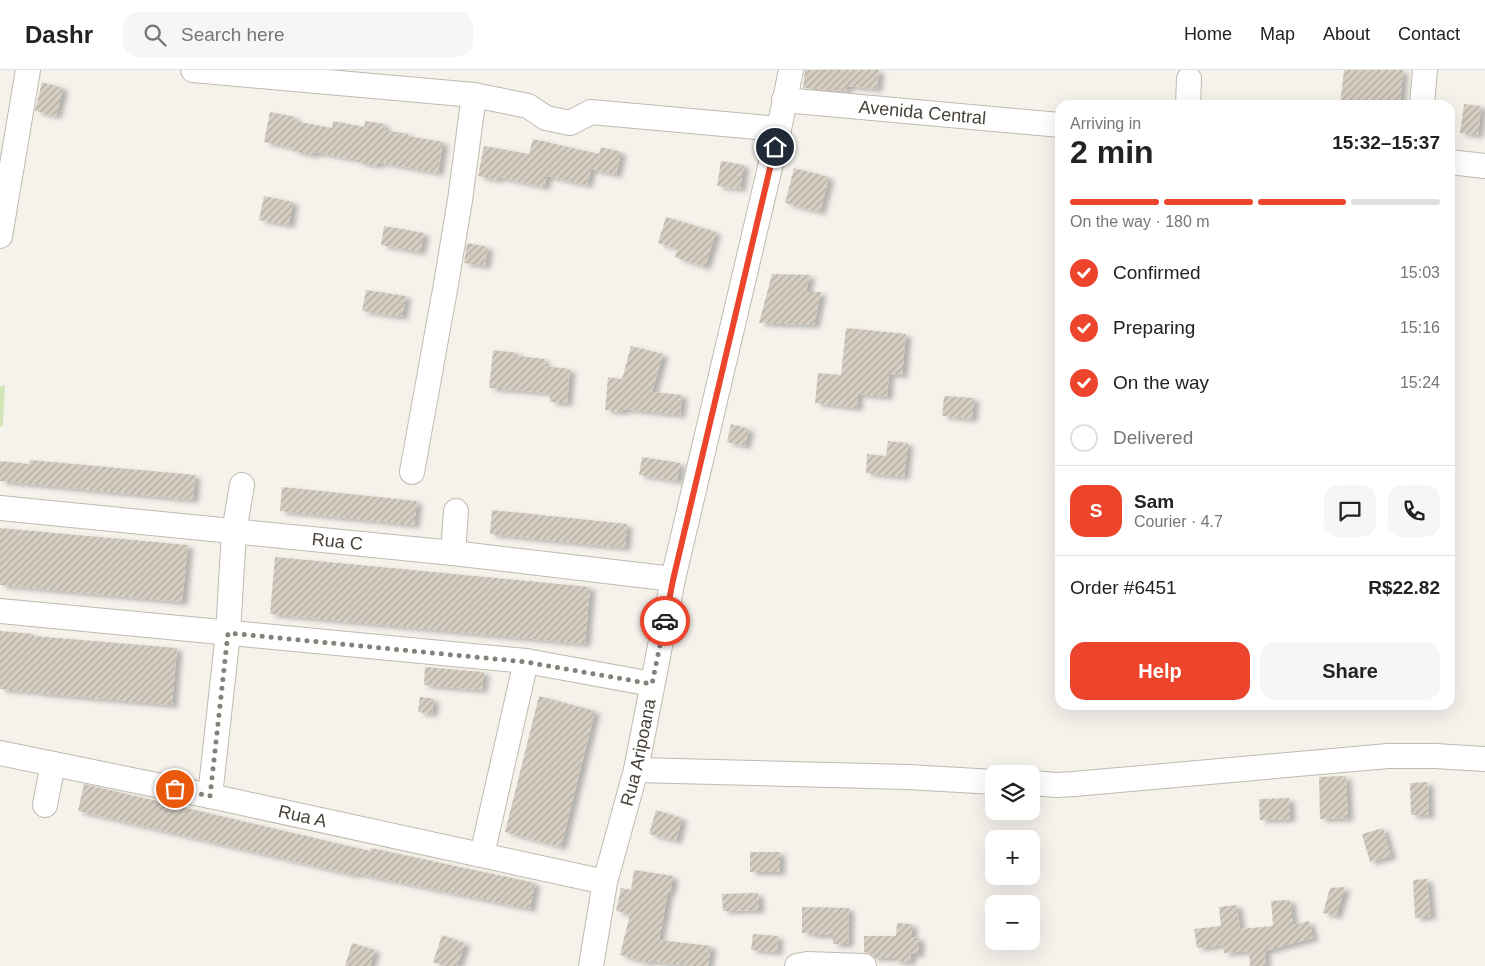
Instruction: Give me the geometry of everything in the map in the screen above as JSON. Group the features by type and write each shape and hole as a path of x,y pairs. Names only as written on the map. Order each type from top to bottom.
{"street":[{"path":"0,236 28,70"},
{"path":"193,70 474,95 528,106 546,118 570,123 591,112 779,128"},
{"name":"Rua Aripoana","path":"591,966 605,882 636,770 673,580 791,70"},
{"path":"1422,100 1425,70"},
{"path":"1188,100 1189,79"},
{"path":"412,472 460,200 474,95"},
{"name":"Avenida Central","path":"784,100 1055,125"},
{"path":"1455,163 1485,166"},
{"path":"210,796 228,633 234,532 242,485"},
{"name":"Rua C","path":"0,508 452,553 673,580"},
{"path":"452,553 456,511"},
{"path":"0,611 526,662 652,684"},
{"path":"482,855 526,662"},
{"name":"Rua A","path":"0,753 210,796 605,882"},
{"path":"1040,784 1074,784 1411,755 1485,759"},
{"path":"45,805 52,764"},
{"path":"636,770 908,777 985,781"},
{"path":"797,966 807,964 864,966"}],"green space":[{"path":"0,386 5,386 3,426 0,426"}],"building":[{"path":"805,70 879,70 877,89 847,86 847,91 803,88"},
{"path":"1344,70 1403,70 1400,100 1341,100"},
{"path":"42,82 63,88 56,116 35,111"},
{"path":"1464,104 1481,106 1478,135 1460,133"},
{"path":"270,112 295,117 294,121 332,128 333,121 364,127 365,121 385,124 384,130 443,142 438,173 378,162 378,166 358,162 358,160 315,152 314,155 293,151 294,148 264,142"},
{"path":"533,139 599,154 601,147 621,152 616,175 591,169 587,185 547,176 544,187 498,177 498,180 478,176 484,146 529,154"},
{"path":"721,161 744,165 740,189 717,186"},
{"path":"794,168 829,177 820,212 785,203"},
{"path":"264,196 293,202 289,225 259,220"},
{"path":"666,217 716,232 705,267 675,257 677,249 658,243"},
{"path":"384,226 424,233 420,252 381,245"},
{"path":"467,243 488,247 485,266 464,263"},
{"path":"772,274 810,275 806,292 821,292 814,325 759,323"},
{"path":"366,290 406,296 402,317 362,311"},
{"path":"846,328 906,334 902,375 889,374 887,397 858,394 857,408 815,403 818,373 841,375"},
{"path":"631,346 663,354 652,392 682,395 680,415 623,409 623,412 605,410 608,377 622,379"},
{"path":"493,350 518,353 517,356 545,359 544,366 570,369 567,403 550,402 550,393 489,388"},
{"path":"944,396 974,398 972,419 942,416"},
{"path":"731,424 749,429 745,446 727,442"},
{"path":"888,441 908,443 904,477 866,473 867,454 886,456"},
{"path":"642,457 680,463 677,481 639,475"},
{"path":"30,460 195,475 193,500 0,481 0,461 29,464"},
{"path":"282,487 417,501 414,525 280,511"},
{"path":"492,510 627,524 625,548 490,534"},
{"path":"0,528 188,545 182,602 0,585"},
{"path":"275,557 590,587 585,644 270,614"},
{"path":"0,631 33,634 33,636 177,648 172,705 0,689"},
{"path":"425,667 484,672 482,690 424,685"},
{"path":"539,696 595,711 561,847 505,832"},
{"path":"420,697 434,699 432,714 418,712"},
{"path":"1346,776 1348,818 1320,819 1319,777"},
{"path":"1428,782 1429,815 1411,815 1410,783"},
{"path":"84,784 370,851 371,848 535,883 530,909 355,873 354,875 78,811"},
{"path":"1289,798 1290,819 1260,820 1259,799"},
{"path":"656,810 682,818 676,841 649,834"},
{"path":"1383,828 1391,856 1370,862 1362,834"},
{"path":"750,852 780,852 780,872 750,872"},
{"path":"634,870 673,876 659,940 711,946 708,966 649,961 648,963 620,955 630,914 616,911 621,888 631,890"},
{"path":"1427,879 1431,916 1415,918 1413,880"},
{"path":"1345,887 1336,916 1323,913 1330,888"},
{"path":"758,893 759,910 723,911 722,894"},
{"path":"1290,900 1293,925 1309,921 1313,938 1265,951 1266,966 1250,966 1249,951 1224,953 1223,945 1197,948 1194,929 1221,926 1219,907 1237,905 1240,929 1273,926 1271,901"},
{"path":"802,907 849,908 848,944 833,944 833,935 802,933"},
{"path":"897,923 912,924 912,937 919,938 919,954 911,954 910,962 895,961 895,958 874,958 871,954 864,952 864,936 896,936"},
{"path":"753,934 778,936 777,952 751,950"},
{"path":"442,935 465,943 457,966 444,966 433,962"},
{"path":"352,943 375,950 370,966 345,966"}],"way so far":[{"path":"175,789 210,796 228,633 526,662 652,684 665,621"}],"route":[{"path":"665,621 775,147"}]}
